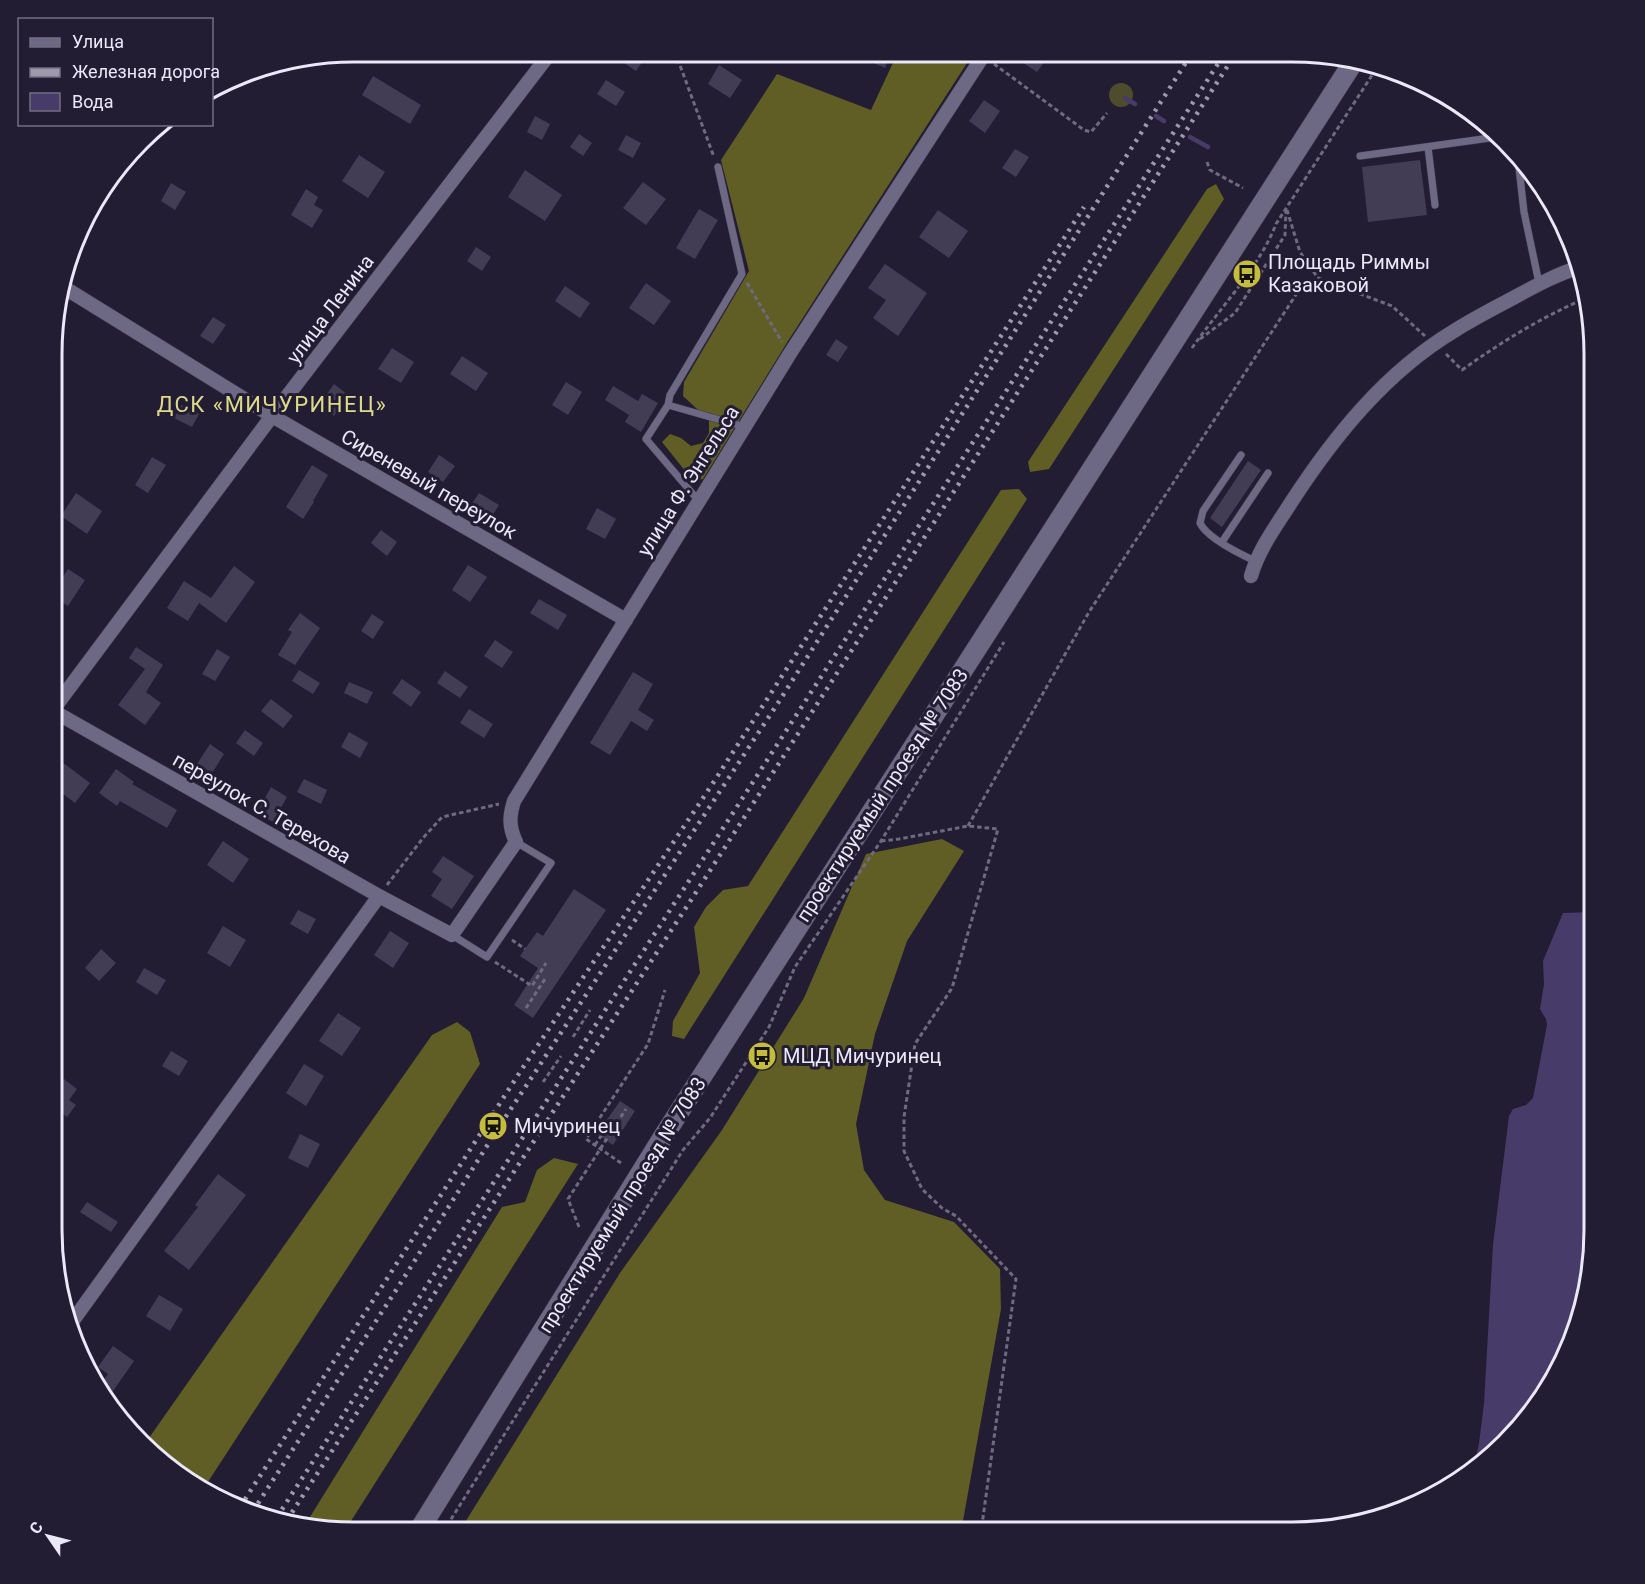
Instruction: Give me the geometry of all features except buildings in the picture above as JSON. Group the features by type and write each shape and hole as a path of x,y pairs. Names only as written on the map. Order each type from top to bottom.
{"main road":[{"name":"проектируемый проезд № 7083","path":"424,1522 675,1118 1350,67"}],"street":[{"name":"улица Ленина","path":"62,697 272,416 543,62"},
{"name":"улица Ф. Энгельса","path":"516,842 511,831 510,816 514,801 698,500 976,62"},
{"path":"1251,576 1255,561 1315,466 1337,437 1376,394 1435,344 1454,331 1539,283 1571,270"},
{"name":"Сиреневый переулок","path":"68,290 272,416 626,620"},
{"name":"переулок С. Терехова","path":"62,717 452,935"},
{"path":"452,935 516,842"},
{"path":"75,1318 379,896"}],"lane":[{"path":"1360,156 1489,138"},
{"path":"1428,147 1435,206"},
{"path":"698,500 646,439 668,405 670,395 742,274 718,167"},
{"path":"1519,172 1524,212 1539,283"},
{"path":"668,405 745,427"},
{"path":"1241,454 1200,518 1203,528 1255,561"},
{"path":"1222,542 1268,473"},
{"path":"452,935 488,957 551,863 516,842"}],"path":[{"path":"679,62 718,167"},
{"path":"992,62 1084,130 1091,132 1107,113"},
{"path":"1190,351 1218,312 1228,303 1373,73"},
{"path":"1207,162 1210,170 1243,188"},
{"path":"1286,208 1300,252 1318,278 1392,306 1462,370 1513,334 1579,301"},
{"path":"1196,342 1235,313 1285,235 1286,208"},
{"path":"742,274 789,355"},
{"path":"968,826 1089,612 1301,287 1318,278"},
{"path":"449,1522 683,1150 710,1118 769,1028 795,967 881,841 1004,641"},
{"path":"379,896 442,817 514,801"},
{"path":"881,841 968,826 998,829 952,988 915,1044 904,1117 904,1151 922,1190 942,1208 956,1216 1016,1279 982,1522"},
{"path":"503,935 525,949"},
{"path":"532,986 546,963"},
{"path":"526,1008 544,979"},
{"path":"621,1163 586,1139 648,1044 665,990"},
{"path":"573,1037 590,1010"},
{"path":"543,1082 561,1056"},
{"path":"579,1227 568,1199 626,1109"},
{"path":"595,1145 611,1121"}],"shaded area":[{"path":"893,62 967,63 788,341 703,479 694,482 662,442 670,434 681,438 691,446 703,443 709,433 709,420 683,396 684,382 749,271 721,160 777,74 871,110"},
{"path":"1121,83 1126,84 1132,90 1132,100 1126,106 1121,107 1116,106 1110,100 1109,95 1110,90 1116,84"},
{"path":"1216,184 1224,199 1049,469 1030,472 1028,462 1207,189"},
{"path":"1019,489 1027,499 684,1039 672,1036 673,1021 700,973 694,927 706,907 723,890 748,886 1001,490"},
{"path":"942,839 964,851 907,941 875,1034 856,1124 864,1170 885,1200 954,1222 1000,1269 1001,1309 963,1522 465,1522 620,1273 722,1130 804,998 866,854"},
{"path":"457,1022 470,1032 480,1064 207,1483 176,1462 149,1438 432,1035"},
{"path":"554,1158 578,1164 350,1522 309,1519 502,1207 525,1202 537,1170"}],"water":[{"path":"1584,912 1584,1230 1578,1287 1561,1342 1534,1393 1511,1423 1476,1456 1484,1404 1493,1245 1509,1116 1513,1109 1526,1105 1533,1098 1547,1025 1540,1009 1544,984 1543,961 1563,913"}],"waterway":[{"path":"1125,98 1135,104"},
{"path":"1156,116 1164,121"},
{"path":"1190,137 1208,147"}],"railway":[{"path":"256,1506 497,1130 778,703 1186,62"},
{"path":"279,1513 1219,62"},
{"path":"290,1516 691,900 1230,62"},
{"path":"244,1501 520,1072 715,780 1084,207"}],"place":[{"name":"Площадь Риммы Казаковой","path":"1247,274"},
{"name":"МЦД Мичуринец","path":"762,1056"},
{"name":"Мичуринец","path":"493,1126"}],"district":[{"name":"ДСК «МИЧУРИНЕЦ»","path":"272,404"}]}
